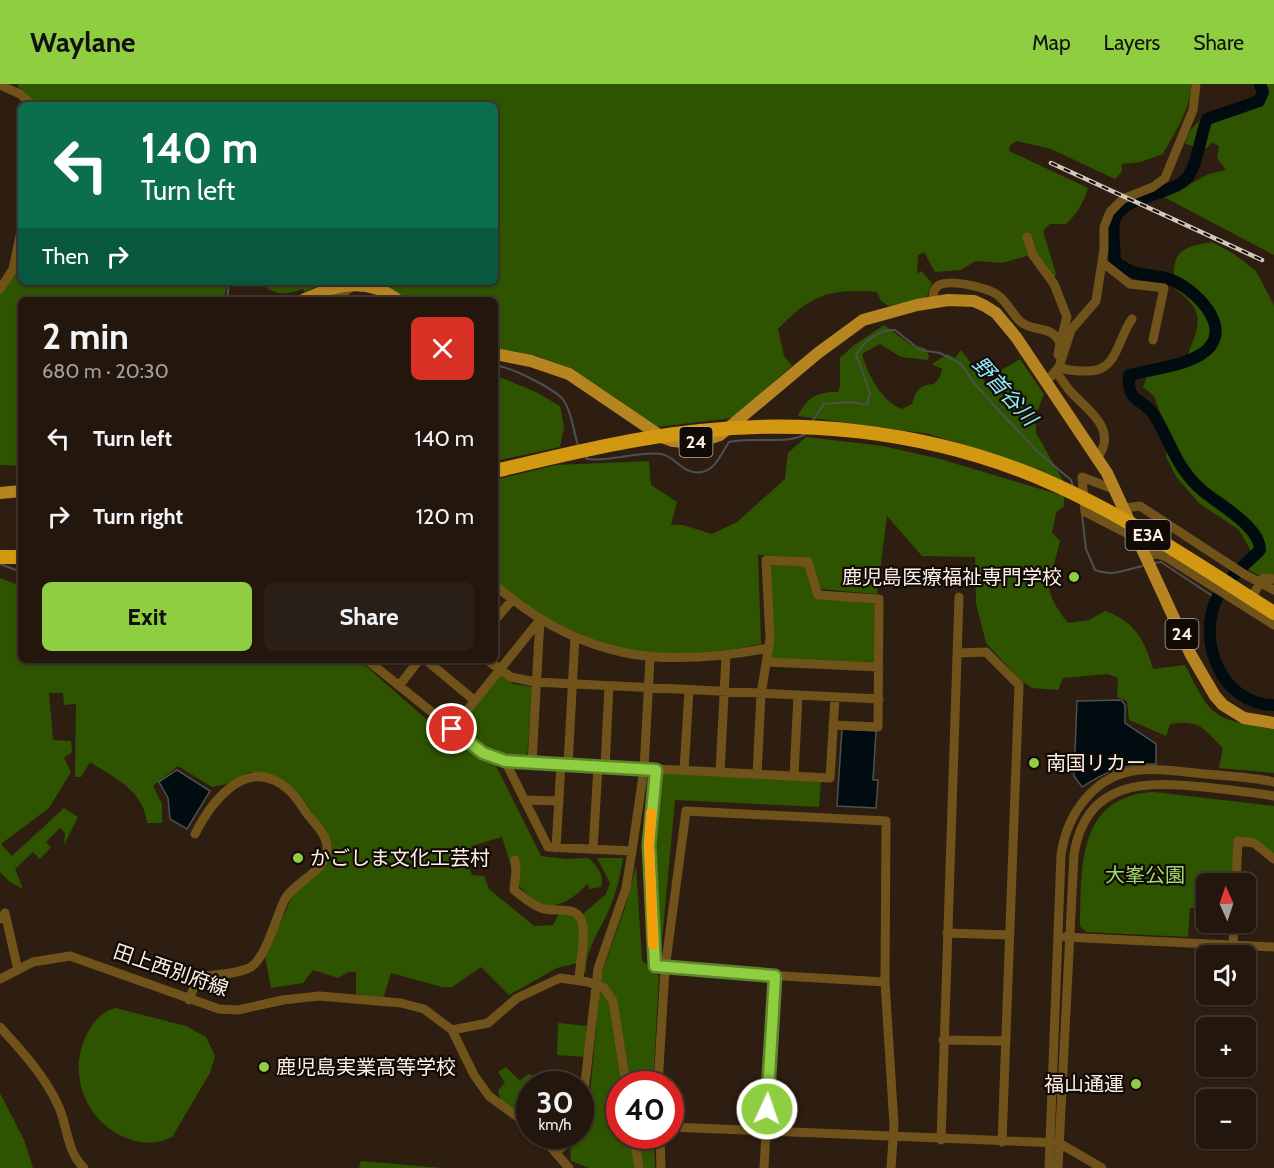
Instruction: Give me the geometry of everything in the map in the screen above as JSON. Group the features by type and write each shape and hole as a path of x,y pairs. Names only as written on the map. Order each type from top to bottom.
{"highway":[{"name":"E3A","path":"498,470 618,443 699,431 740,428 818,428 930,444 1017,469 1114,515 1274,613"},
{"path":"0,557 18,557"}],"main road":[{"path":"310,297 330,288 350,285"},
{"path":"361,285 383,290 394,297"},
{"name":"24","path":"498,355 531,361 569,374 662,437 673,441 695,443 708,440 732,427 798,369 851,327 878,315 933,302 974,301 996,313 1016,337 1097,458 1125,508 1191,655 1215,696 1222,705 1244,718 1274,723"},
{"path":"0,493 18,491"}],"street":[{"path":"1046,382 1059,367 1071,330 1096,301 1104,227 1110,212 1123,199 1153,187 1165,178 1193,110 1196,84"},
{"path":"0,85 20,94 29,102"},
{"path":"1027,237 1033,255 1054,284 1067,317 1060,343 1059,367 1071,393 1095,413 1101,424 1103,444 1097,458"},
{"path":"0,290 13,269 18,245"},
{"path":"1101,262 1130,284 1164,288 1153,340"},
{"path":"933,302 933,291 937,286 943,284 976,286 1000,297 1020,321 1047,329 1060,343"},
{"path":"338,297 356,285"},
{"path":"1059,367 1067,370 1099,372 1113,361 1125,329 1132,319"},
{"path":"1116,490 1082,477 1085,512 1138,538"},
{"path":"1125,508 1140,506 1244,574 1274,590"},
{"path":"1146,555 1158,554 1274,625"},
{"path":"757,775 761,694 769,648 766,560 808,562 818,595 879,599 879,727 833,725"},
{"path":"1246,608 1263,578 1274,579"},
{"path":"498,588 540,619 575,637 628,655 650,658 726,656 769,648"},
{"path":"941,1140 959,597"},
{"path":"498,616 512,600"},
{"path":"452,729 540,619"},
{"path":"532,763 540,619"},
{"path":"556,849 575,637"},
{"path":"958,653 986,652 1019,685 1002,1142"},
{"path":"720,773 726,656"},
{"path":"586,1071 595,984 601,958 626,888 632,852 644,769 650,658"},
{"path":"767,662 879,667"},
{"path":"371,663 483,753 505,761 830,778 835,698"},
{"path":"399,686 417,663"},
{"path":"430,663 476,701"},
{"path":"491,663 511,677 535,682 879,699"},
{"path":"593,850 609,686"},
{"path":"684,771 688,690"},
{"path":"794,776 798,695"},
{"path":"505,761 548,847 632,852"},
{"path":"1058,1168 1055,1143 1059,937 1057,923 1063,840 1074,812 1095,789 1120,775 1150,769 1274,782"},
{"path":"656,770 649,845 655,966 665,969 885,982"},
{"path":"189,1000 198,977 251,966 259,957 285,898 324,861 328,850 323,834 288,789 267,777 252,777 230,786 207,809 195,834"},
{"path":"1049,1168 1055,1143 1077,837 1083,824 1103,800 1123,788 1153,783 1274,796"},
{"path":"524,800 559,801"},
{"path":"659,1071 665,969 686,811 885,821 885,982 894,1125 891,1168"},
{"path":"1237,873 1238,841 1254,843 1274,859"},
{"path":"514,860 516,871 514,890 543,909 568,909 574,911 580,918 584,933 579,979"},
{"path":"0,920 4,912 18,970"},
{"path":"947,933 1009,935"},
{"path":"1059,937 1233,945 1234,933"},
{"path":"1256,946 1274,947"},
{"name":"田上西別府線","path":"0,979 47,958 70,956 104,966 189,1000 219,1009 238,1010 301,997 339,996 414,1005 432,1013 452,1030 483,1088 499,1105 516,1117"},
{"path":"764,1168 775,976"},
{"path":"452,1030 488,1023 517,998 560,978 579,979 595,984 609,993 613,1001 624,1071"},
{"path":"0,1027 27,1056 57,1102 73,1154 84,1168"},
{"path":"943,1040 1006,1041"},
{"path":"684,1128 1055,1143 1102,1168"},
{"path":"554,1149 569,1168"},
{"path":"557,1152 561,1149"},
{"path":"636,1149 639,1168"},
{"path":"660,1149 661,1168"}],"green space":[{"path":"17,84 1191,84 1185,111 1163,154 1140,162 1122,164 1122,171 1115,179 1051,149 1017,141 1010,145 1009,151 1088,188 1080,208 1066,224 1050,224 1043,231 1056,274 1053,280 1040,264 1027,256 1002,263 976,261 960,270 935,272 924,252 918,255 917,274 921,271 932,283 926,299 888,306 881,301 877,292 846,291 811,301 778,329 784,356 792,366 732,418 657,427 570,368 537,356 498,350 498,297 404,297 383,285 498,285 498,102 26,102"},
{"path":"1258,84 1274,84 1274,255 1164,197 1170,183 1178,180 1188,185 1209,174 1226,170 1217,158 1219,146 1212,142 1206,149 1185,144 1189,133 1195,125 1214,112 1257,96"},
{"path":"18,231 18,285 227,285 224,297 18,297 18,466 0,465 0,289 13,259"},
{"path":"1212,242 1234,254 1256,271 1274,305 1274,584 1244,567 1255,558 1239,530 1199,503 1177,478 1166,457 1169,436 1154,396 1143,387 1149,371 1184,368 1198,325 1194,308 1175,289 1174,268 1179,255 1184,250"},
{"path":"262,285 320,285 304,292 303,289 290,293 269,290"},
{"path":"884,325 911,345 925,348 929,356 928,360 901,357 880,344 862,354 882,394 902,409 912,404 919,390 934,384 940,377 942,369 932,364 948,354 955,358 961,350 991,390 998,379 1007,378 1000,371 1020,359 1044,394 1036,415 1036,433 1064,482 994,454 929,434 798,416 809,400 819,394 838,392 840,358 853,346"},
{"path":"498,376 536,392 560,406 564,427 560,447 498,460"},
{"path":"806,437 883,446 940,459 1064,496 1064,506 1056,513 1052,533 1060,541 1049,583 1053,600 1068,623 1089,620 1105,611 1115,615 1124,620 1137,633 1153,669 1185,665 1209,707 1217,714 1239,722 1274,728 1274,773 1219,768 1223,748 1205,730 1195,724 1170,724 1166,736 1129,720 1127,701 1117,697 1118,678 1108,674 1063,678 1058,690 1032,688 1020,680 986,643 976,603 975,557 922,556 887,516 877,594 821,589 816,585 807,558 758,555 761,644 704,652 676,653 622,648 569,631 537,613 498,583 498,479 556,465 649,461 651,485 677,502 671,525 683,525 712,534 737,522 785,479 788,453"},
{"path":"771,563 803,564 816,599 874,602 876,662 772,659 769,566"},
{"path":"0,578 18,585 18,663 362,663 442,733 495,764 541,856 566,859 589,858 601,874 601,887 589,889 588,883 567,900 541,908 516,883 502,837 472,846 467,861 472,875 484,876 489,889 534,926 553,925 561,909 582,915 606,894 610,883 597,858 623,858 613,899 590,949 586,973 581,972 578,963 557,968 509,995 481,967 452,987 442,987 391,973 383,999 356,994 356,972 348,972 338,978 313,970 303,983 271,988 265,956 294,893 324,866 323,829 307,805 294,797 289,786 270,774 249,772 227,784 212,787 178,766 153,786 162,804 162,823 147,823 145,812 134,794 127,786 109,774 90,762 81,777 75,777 76,704 64,705 63,693 49,693 53,740 71,741 72,752 64,758 71,772 49,808 1,844 12,856 64,808 78,817 64,845 65,833 60,828 46,842 51,847 40,859 33,852 15,869 23,889 10,882 0,872"},
{"path":"500,675 514,684 532,687 527,760 506,757 490,751 458,730 458,726"},
{"path":"662,772 821,781 819,807 675,800 660,962 652,838"},
{"name":"大峯公園","path":"1154,792 1274,806 1274,854 1255,840 1235,837 1233,873 1196,873 1196,908 1190,908 1188,937 1086,932 1080,926 1081,881 1088,839 1097,821 1110,806 1129,797"},
{"path":"636,866 642,960 659,976 654,1071 606,1071 606,1149 654,1149 655,1168 589,1168 571,1161 570,1150 594,1149 594,1071 592,1071 601,975 625,908"},
{"path":"115,1008 186,1026 206,1037 215,1056 210,1073 172,1137 152,1143 132,1140 116,1133 92,1111 84,1096 79,1065 81,1048 96,1020"},
{"path":"558,1023 587,1026 585,1057 557,1055"},
{"path":"506,1067 516,1077 516,1105 512,1109 501,1101 498,1090 505,1083 498,1072"},
{"path":"0,1093 24,1140 33,1168 0,1168"},
{"path":"361,1161 442,1168 359,1168"}],"shaded area":[{"path":"1121,700 1125,705 1125,723 1156,744 1156,764 1117,769 1082,787 1074,776 1077,701"},
{"path":"842,729 876,731 873,780 878,780 876,808 837,806"},
{"path":"177,770 210,791 187,829 170,819 168,798 159,782"}],"waterway":[{"path":"1260,84 1263,92 1259,101 1207,119 1196,160 1186,179 1169,189 1137,200 1120,211 1115,219 1113,234 1115,261 1131,271 1166,278 1184,287 1203,304 1211,314 1215,325 1215,336 1211,346 1200,355 1174,365 1129,375 1130,391 1154,415 1186,474 1204,492 1246,525 1258,541 1260,550 1231,578 1217,598 1211,615 1210,633 1212,651 1218,668 1228,682 1240,694 1256,702 1274,705"},
{"path":"227,297 229,285"},
{"name":"野首谷川","path":"811,423 824,404 851,402 867,405 870,393 856,354 873,337 889,330 895,330 920,350 940,353 961,364 974,383 1004,416 1038,452 1071,480 1073,486"},
{"name":"野首谷川","path":"498,366 521,374 560,396 569,412 578,445"},
{"name":"野首谷川","path":"585,455 587,459 596,460 652,453 661,454 671,458 685,469 702,472 715,464 729,442 791,439 806,433"},
{"name":"野首谷川","path":"1082,515 1086,549 1095,570 1113,573 1142,566"},
{"name":"野首谷川","path":"1154,563 1161,562 1217,599"},
{"name":"野首谷川","path":"0,564 18,571"}],"railway":[{"path":"1051,163 1262,260"}],"slow traffic":[{"path":"651,813 649,845 653,945"}],"place":[{"name":"鹿児島医療福祉専門学校","path":"1074,577"},
{"name":"南国リカー","path":"1034,763"},
{"name":"かごしま文化工芸村","path":"298,858"},
{"name":"鹿児島実業高等学校","path":"264,1067"},
{"name":"福山通運","path":"1136,1084"}],"route":[{"path":"452,729 483,753 505,761 656,770 649,831 655,966 775,976 767,1109"}]}
